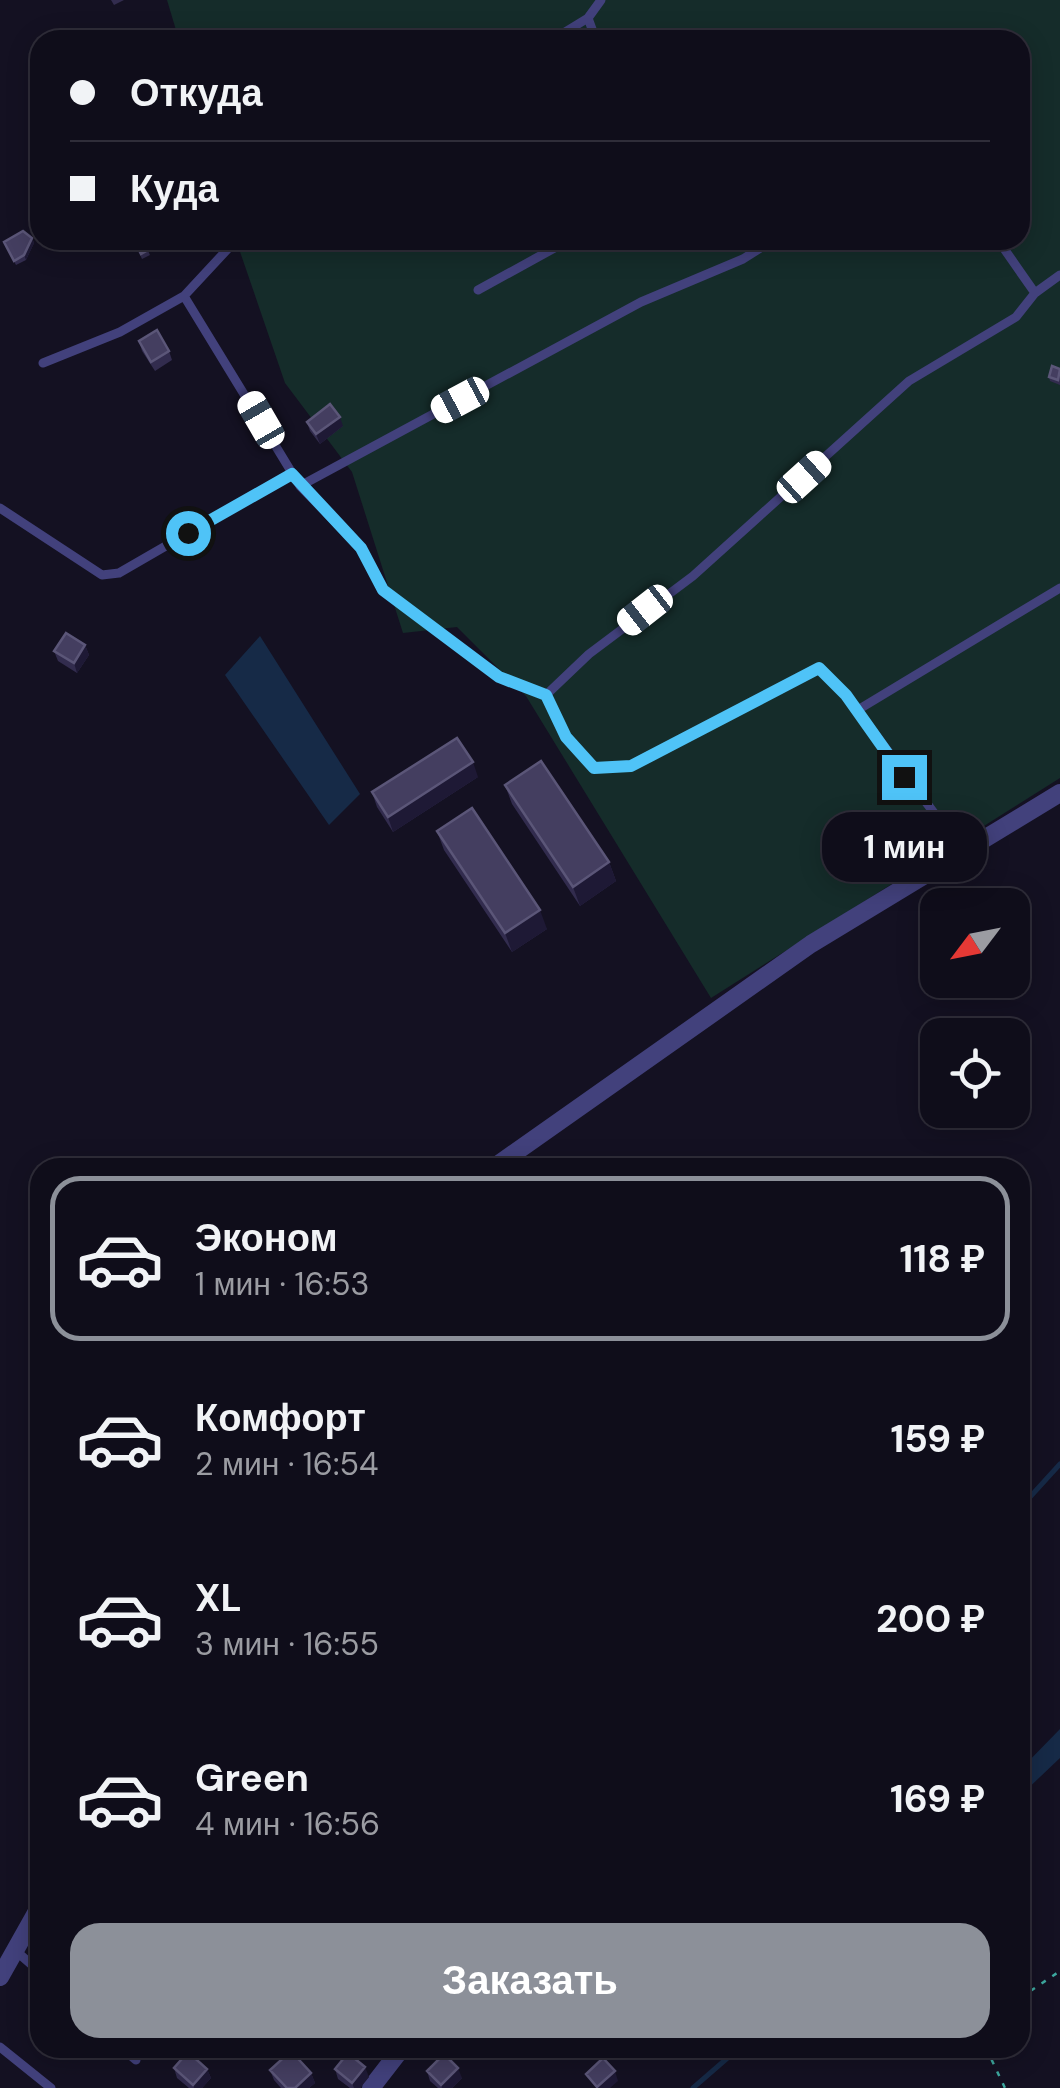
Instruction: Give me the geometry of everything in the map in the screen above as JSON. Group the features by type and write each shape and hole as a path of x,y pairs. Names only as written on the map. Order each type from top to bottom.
{"street":[{"path":"508,1158 810,944 1060,794"},
{"path":"0,1977 30,1924"},
{"path":"372,2088 394,2058"}],"lane":[{"path":"568,30 588,18 601,0"},
{"path":"588,18 592,30"},
{"path":"44,363 120,332 184,296 227,250"},
{"path":"478,290 551,250"},
{"path":"300,486 641,302 757,250"},
{"path":"1005,250 1035,293"},
{"path":"546,695 589,654 693,576 909,381 1016,317 1035,293 1060,275"},
{"path":"184,296 300,486 361,548 383,590 499,677 546,695 566,737 594,768 631,766 819,668 949,833 956,856"},
{"path":"0,508 102,575 119,573 292,474"},
{"path":"856,711 1060,588"},
{"path":"16,1950 30,1963"},
{"path":"0,2047 52,2088"}],"path":[{"path":"1030,1991 1060,1970"},
{"path":"991,2058 1005,2088"}],"green space":[{"path":"167,0 1060,0 1060,778 711,998 526,696 457,627 403,633 352,472 285,383 239,250 1030,250 1030,30 176,30"}],"water":[{"path":"260,636 360,794 329,825 225,675"},
{"path":"1060,1729 1060,1758 1030,1786 1030,1760"}],"building":[{"path":"23,231 30,236 24,255 14,261 4,242"},
{"path":"157,330 169,351 151,362 139,341"},
{"path":"1052,366 1060,369 1058,380 1049,377"},
{"path":"330,404 340,417 316,434 307,422"},
{"path":"66,633 85,645 74,663 54,651"},
{"path":"457,738 473,762 388,817 372,792"},
{"path":"541,761 609,862 573,887 505,785"},
{"path":"472,808 540,910 505,933 437,831"},
{"path":"183,2058 195,2058 207,2069 193,2085 174,2068"},
{"path":"283,2058 297,2058 311,2073 295,2088 287,2088 270,2070"},
{"path":"344,2058 354,2058 365,2067 352,2083 335,2069"},
{"path":"440,2058 448,2058 458,2068 441,2085 427,2071"},
{"path":"603,2058 615,2071 597,2087 586,2074"}],"waterway":[{"path":"1030,1497 1060,1464"},
{"path":"693,2088 728,2058"}],"route":[{"path":"188,533 292,474 361,548 383,590 499,677 546,695 566,737 594,768 631,766 819,668 846,695 904,777"}]}
